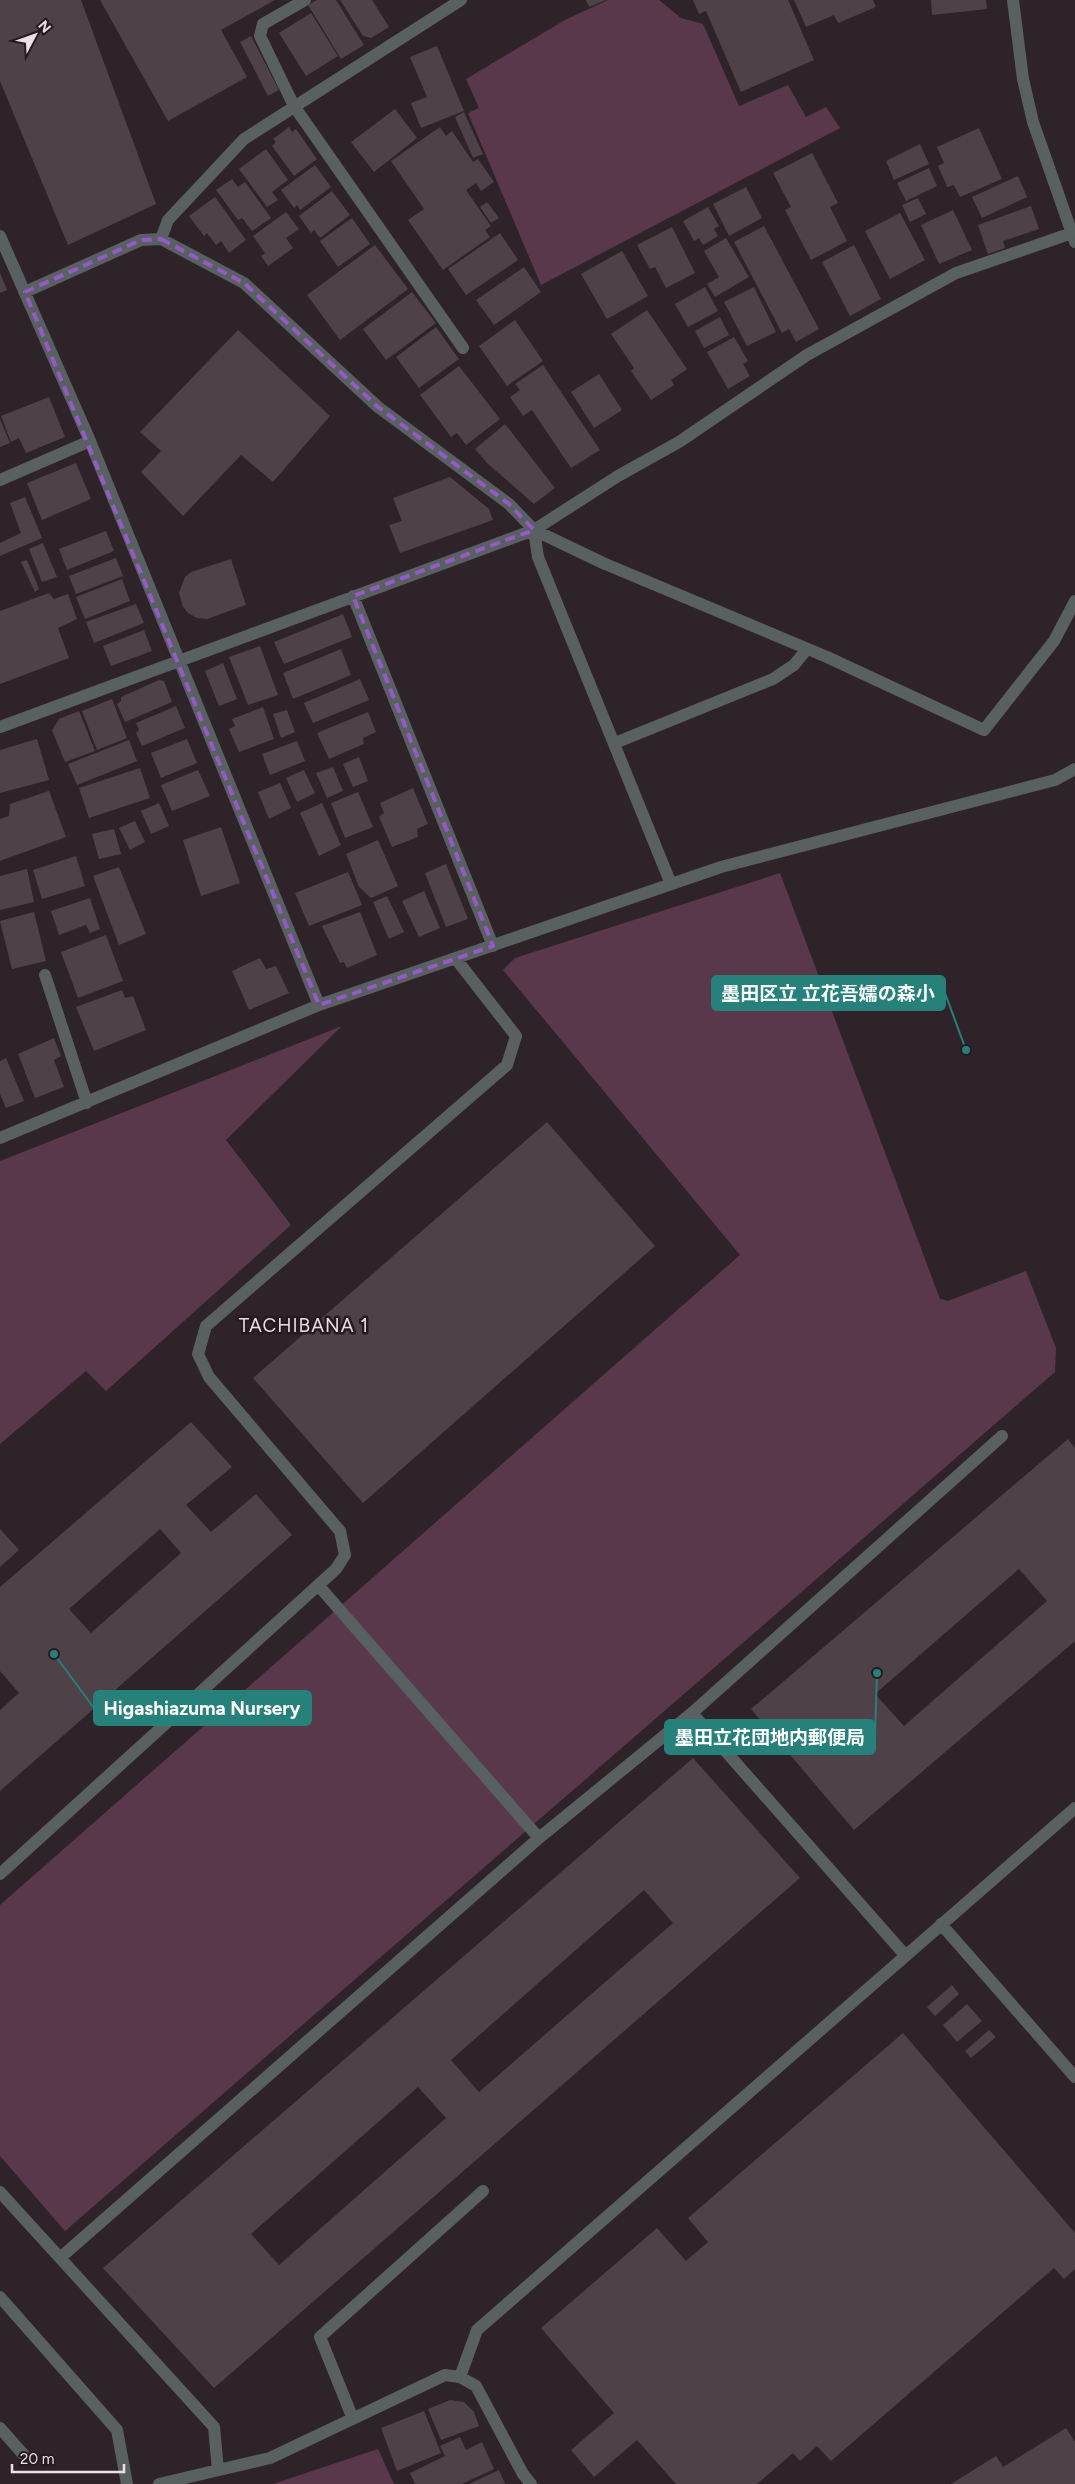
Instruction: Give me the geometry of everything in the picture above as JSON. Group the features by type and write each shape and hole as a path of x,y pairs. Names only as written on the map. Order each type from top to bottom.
{"street":[{"path":"304,0 263,24 260,36 294,106 463,348"},
{"path":"161,239 168,220 244,139 461,0"},
{"path":"0,727 179,659 534,530 618,476 679,442 807,355 947,278 1073,237 1033,122 1023,79 1013,0"},
{"path":"0,236 90,442 319,1005"},
{"path":"24,292 140,240 161,239 244,283 378,407 509,504 534,530 603,563 807,649 984,730 1054,641 1075,600"},
{"path":"0,480 90,442"},
{"path":"534,530 538,558 671,884"},
{"path":"353,596 493,946"},
{"path":"615,743 773,679 794,665 807,649"},
{"path":"0,1138 319,1005 671,884 721,867 1055,780 1075,770"},
{"path":"0,1874 318,1585 336,1568 346,1555 340,1531 209,1377 198,1354 206,1326 507,1065 516,1036 456,959"},
{"path":"45,975 87,1103"},
{"path":"60,2258 539,1838 692,1713 1002,1436"},
{"path":"318,1585 539,1838"},
{"path":"692,1713 905,1955"},
{"path":"460,2376 477,2330 1075,1808"},
{"path":"941,1924 1075,2076"},
{"path":"353,2419 320,2336 483,2191"},
{"path":"0,2192 214,2427 218,2470"},
{"path":"0,2297 117,2430 127,2484"},
{"path":"159,2484 270,2458 444,2375 460,2376 476,2386 523,2474 531,2484"},
{"path":"0,2428 23,2454"}],"highlighted area":[{"path":"161,239 244,283 378,407 509,504 534,530 353,596 493,946 319,1005 25,292 141,240"}],"shaded area":[{"path":"608,0 659,0 681,18 703,24 739,106 788,85 806,117 826,107 840,128 541,285 468,113 479,108 466,79 565,20"},
{"path":"780,873 940,1299 948,1301 1026,1271 1056,1348 1055,1372 65,2231 0,2156 0,1905 740,1255 503,970 515,958"},
{"path":"342,1026 226,1140 291,1225 106,1391 86,1371 0,1444 0,1161"},
{"path":"378,2449 394,2484 273,2484"}],"building":[{"path":"0,0 81,0 156,204 68,245 0,81"},
{"path":"100,0 275,0 221,30 247,77 168,121"},
{"path":"317,0 336,0 364,45 341,59 308,5"},
{"path":"340,0 372,0 389,27 371,38 363,36"},
{"path":"586,0 606,0 589,7"},
{"path":"693,0 788,0 814,60 741,92 706,11 699,14"},
{"path":"794,0 873,0 876,7 838,23 834,15 806,27"},
{"path":"931,0 986,0 987,9 932,15"},
{"path":"311,13 338,56 306,76 279,33"},
{"path":"251,36 279,90 268,96 240,42"},
{"path":"437,46 464,111 421,128 411,103 427,97 410,57"},
{"path":"395,109 417,138 374,172 351,142"},
{"path":"464,112 483,154 473,158 455,117"},
{"path":"289,127 292,132 296,129 317,159 294,176 272,146 276,142 273,139"},
{"path":"440,127 446,136 452,131 473,162 478,159 494,182 481,191 476,183 466,190 491,226 485,230 490,237 443,270 408,220 424,209 391,161"},
{"path":"979,128 1002,179 960,197 954,185 947,187 938,166 944,163 937,147"},
{"path":"920,144 929,164 894,180 886,161"},
{"path":"266,149 288,180 272,192 278,200 267,207 239,169"},
{"path":"812,153 838,203 830,207 847,241 811,260 785,210 791,207 773,173"},
{"path":"315,165 331,187 300,210 297,205 294,208 281,190"},
{"path":"929,168 937,186 906,201 897,183"},
{"path":"1018,176 1027,197 982,218 972,197"},
{"path":"232,179 238,187 245,182 271,218 252,231 242,218 238,220 216,190"},
{"path":"746,187 762,218 729,236 713,204"},
{"path":"332,191 350,215 320,238 314,230 311,233 299,216"},
{"path":"215,197 246,240 229,253 221,241 216,245 207,233 204,236 189,216"},
{"path":"918,198 926,214 910,222 902,205"},
{"path":"487,202 499,218 491,223 480,207"},
{"path":"1031,206 1039,229 1003,241 1005,248 988,254 978,225"},
{"path":"708,207 719,226 714,229 718,236 703,245 699,238 694,241 683,221"},
{"path":"953,210 972,250 939,264 921,225"},
{"path":"286,212 299,229 286,238 293,248 268,266 261,256 265,253 253,236"},
{"path":"900,213 925,260 890,279 865,231"},
{"path":"352,218 370,244 338,267 320,241"},
{"path":"764,226 819,329 796,342 789,329 782,333 734,242"},
{"path":"672,227 695,273 666,288 655,267 650,269 637,245"},
{"path":"500,233 518,260 466,295 448,269"},
{"path":"726,238 749,277 715,297 707,284 719,277 704,251"},
{"path":"375,245 408,289 340,340 307,295"},
{"path":"854,245 881,299 850,316 822,262"},
{"path":"622,251 648,296 607,319 581,274"},
{"path":"524,267 541,292 494,325 476,300"},
{"path":"0,273 7,290 0,293"},
{"path":"705,287 718,311 688,327 675,304"},
{"path":"754,287 776,332 747,346 724,302"},
{"path":"412,292 436,323 386,360 363,329"},
{"path":"647,310 687,369 671,380 674,385 651,400 631,371 634,368 611,334"},
{"path":"720,317 729,335 704,348 695,331"},
{"path":"515,320 543,361 507,386 479,346"},
{"path":"436,327 459,359 419,388 396,357"},
{"path":"238,330 330,416 273,482 241,455 183,516 141,472 161,451 140,432"},
{"path":"734,337 748,361 743,364 750,376 728,389 707,352"},
{"path":"543,365 600,450 571,468 532,410 523,416 510,397 520,390 515,384"},
{"path":"459,366 500,419 466,445 457,433 451,437 420,395"},
{"path":"599,374 622,410 594,428 571,392"},
{"path":"49,397 65,437 26,453 19,438 11,442 1,416"},
{"path":"0,419 10,443 0,447"},
{"path":"505,424 555,488 534,504 487,463 475,449"},
{"path":"76,463 91,499 42,520 27,483"},
{"path":"450,477 489,509 493,520 400,553 389,525 402,521 393,498"},
{"path":"25,497 42,538 0,556 0,543 21,533 10,503"},
{"path":"106,531 114,551 67,570 59,549"},
{"path":"43,543 57,577 42,582 29,549"},
{"path":"116,558 123,576 76,594 69,576"},
{"path":"231,559 246,605 207,619 197,618 188,613 183,607 179,593 185,577 191,572"},
{"path":"27,560 39,589 35,592 21,562"},
{"path":"122,579 130,601 85,619 76,597"},
{"path":"49,593 54,599 68,594 77,619 58,628 69,658 0,684 0,611"},
{"path":"136,604 144,623 94,643 86,622"},
{"path":"343,614 352,637 284,664 274,642"},
{"path":"144,630 152,651 111,666 103,646"},
{"path":"260,646 278,695 248,705 229,657"},
{"path":"341,649 351,675 293,699 283,673"},
{"path":"223,663 237,699 219,706 205,671"},
{"path":"360,679 369,700 313,723 304,703"},
{"path":"159,680 164,681 172,702 125,722 117,704 121,701 121,697"},
{"path":"112,699 127,738 97,750 82,711"},
{"path":"176,706 185,728 142,746 136,733 139,730 136,723"},
{"path":"263,707 274,739 239,752 229,729 235,726 232,719"},
{"path":"287,710 295,732 281,738 273,714"},
{"path":"79,711 95,751 65,762 52,730 59,719"},
{"path":"368,712 376,732 363,738 364,744 329,759 317,733"},
{"path":"37,739 49,780 0,793 0,750"},
{"path":"187,739 197,763 161,778 151,753"},
{"path":"129,740 137,761 77,785 68,764"},
{"path":"297,741 305,761 270,775 262,754"},
{"path":"359,757 368,781 353,787 343,764"},
{"path":"333,767 343,791 327,798 316,773"},
{"path":"140,768 150,798 89,818 79,788"},
{"path":"198,770 210,796 172,811 161,785"},
{"path":"304,770 315,793 297,802 286,778"},
{"path":"280,783 291,808 269,819 258,792"},
{"path":"413,788 428,824 417,829 418,837 392,847 379,817 384,813 380,803"},
{"path":"49,791 66,837 0,861 0,819 9,816 10,804"},
{"path":"358,792 373,827 345,838 331,803"},
{"path":"159,803 169,826 151,834 141,811"},
{"path":"322,803 341,845 319,856 300,813"},
{"path":"135,821 145,842 130,850 119,828"},
{"path":"221,827 240,883 201,896 183,840"},
{"path":"114,829 121,854 99,859 92,834"},
{"path":"378,840 398,886 371,898 359,887 346,854"},
{"path":"76,856 85,886 42,899 33,870"},
{"path":"446,864 468,919 446,927 425,873"},
{"path":"119,867 146,934 119,945 93,876"},
{"path":"27,869 34,902 0,910 0,876"},
{"path":"348,872 362,905 309,926 295,893"},
{"path":"424,891 440,928 419,937 402,901"},
{"path":"387,896 404,932 389,939 373,902"},
{"path":"90,898 100,929 90,933 86,925 59,935 51,911"},
{"path":"34,912 46,961 12,969 0,921"},
{"path":"360,912 377,955 347,968 344,962 340,963 322,926"},
{"path":"106,935 123,981 78,998 61,952"},
{"path":"260,958 266,969 276,966 289,993 249,1010 232,971"},
{"path":"122,990 125,998 133,996 146,1030 94,1051 76,1007"},
{"path":"54,1038 61,1056 54,1060 64,1087 35,1098 18,1054"},
{"path":"6,1058 24,1101 6,1108 0,1094 0,1061"},
{"path":"547,1122 655,1246 363,1503 253,1378"},
{"path":"191,1422 232,1467 186,1505 211,1532 256,1494 292,1535 0,1791 0,1710 19,1693 0,1671 0,1587","holes":["160,1529 181,1553 91,1633 69,1609"]},
{"path":"1068,1439 1075,1448 1075,1641 854,1830 751,1709","holes":["1019,1569 1047,1601 904,1726 875,1694"]},
{"path":"0,1529 19,1550 0,1567"},
{"path":"693,1758 800,1878 214,2388 103,2268","holes":["644,1890 673,1923 479,2092 451,2060","418,2087 446,2118 279,2265 251,2234"]},
{"path":"952,1985 959,1994 935,2016 927,2007"},
{"path":"967,2004 982,2021 957,2042 943,2025"},
{"path":"989,2030 996,2037 971,2058 965,2051"},
{"path":"903,2033 1075,2233 1075,2269 1064,2279 1054,2268 831,2461 817,2446 800,2461 793,2453 757,2484 676,2484 637,2440 594,2477 571,2450 614,2413 541,2328 657,2228 686,2261 708,2242 688,2218"},
{"path":"450,2400 464,2402 474,2412 479,2426 441,2440 428,2409"},
{"path":"424,2411 441,2453 397,2471 381,2428"},
{"path":"1066,2428 1075,2442 1075,2484 951,2484 996,2456 1003,2467"},
{"path":"460,2437 466,2450 482,2442 494,2469 462,2484 415,2484 410,2473 445,2456 440,2446"},
{"path":"499,2470 505,2484 469,2484"}],"place":[{"name":"墨田区立 立花吾嬬の森小","path":"966,1050"},
{"name":"Higashiazuma Nursery","path":"54,1654"},
{"name":"墨田立花団地内郵便局","path":"877,1673"}],"district":[{"name":"TACHIBANA 1","path":"304,1325"}]}
